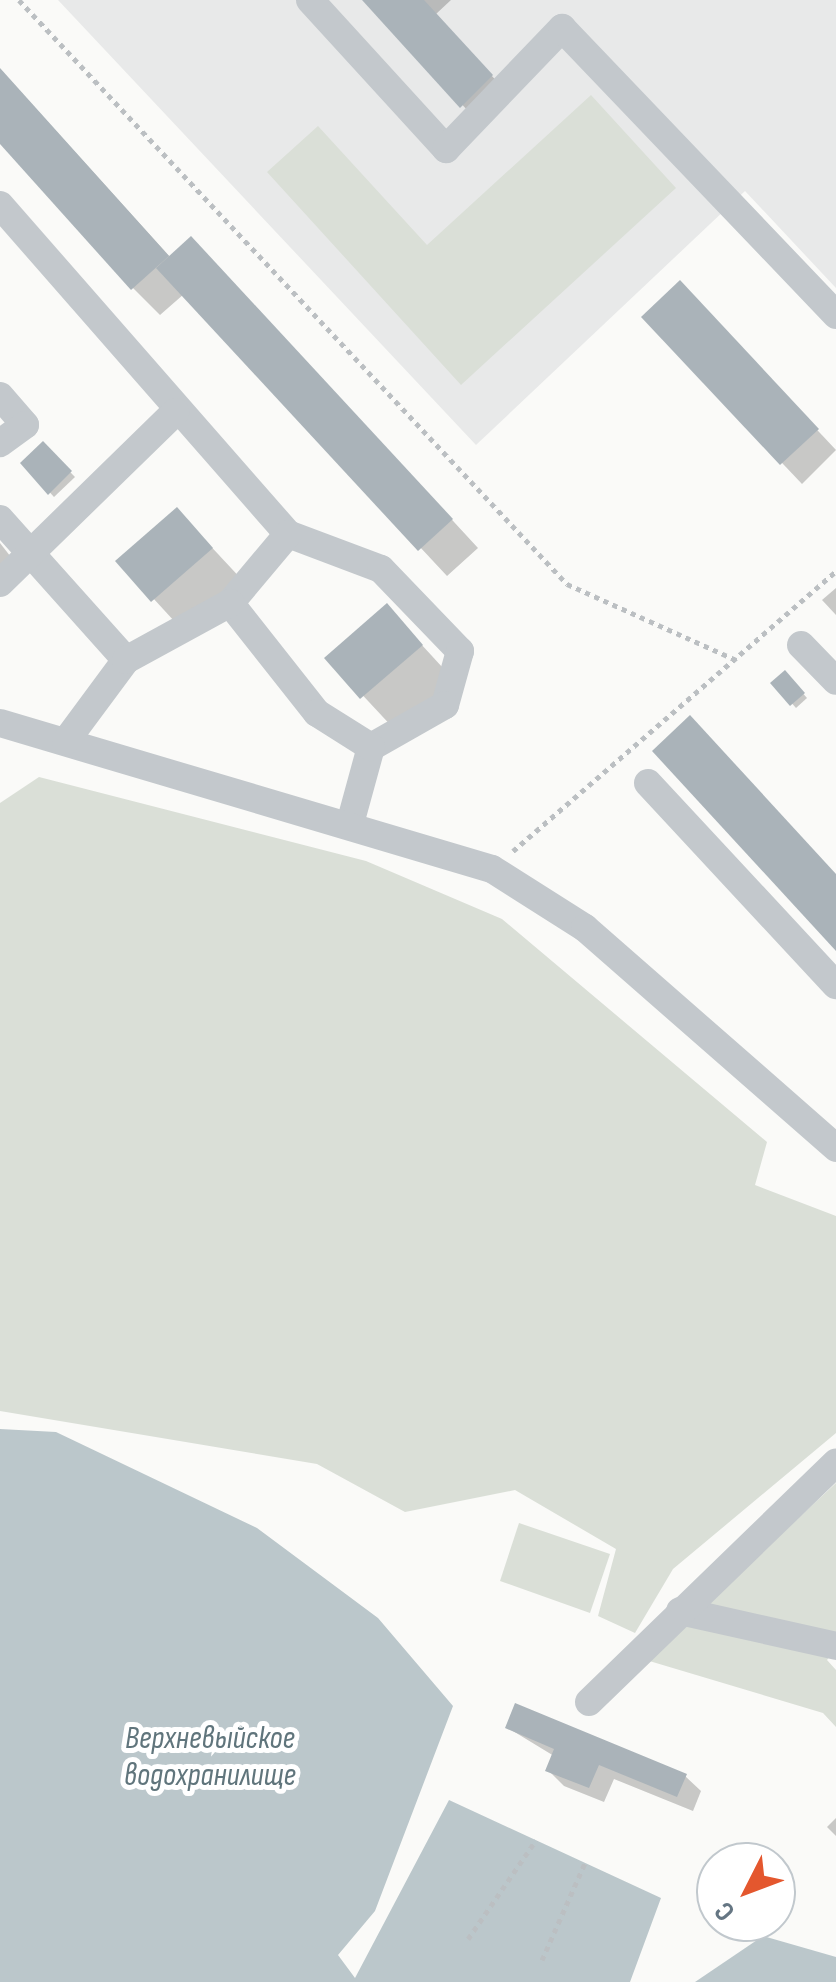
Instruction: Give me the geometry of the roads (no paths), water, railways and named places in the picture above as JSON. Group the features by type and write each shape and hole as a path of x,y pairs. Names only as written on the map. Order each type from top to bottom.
{"street":[{"path":"310,0 446,149 562,28 836,316"},
{"path":"0,205 175,412 288,534 381,569 460,652 445,705 371,747 350,824"},
{"path":"0,396 24,425 0,443"},
{"path":"0,583 175,412"},
{"path":"0,519 126,660"},
{"path":"66,741 126,660 230,603 288,534"},
{"path":"230,603 317,712 371,747"},
{"path":"801,644 836,681"},
{"path":"0,723 492,869 585,928 836,1148"},
{"path":"648,783 836,984"},
{"path":"589,1702 836,1463"},
{"path":"680,1611 836,1646"}],"water":[{"name":"Верхневыйское водохранилище","path":"0,1429 56,1432 257,1528 378,1618 453,1706 375,1911 338,1955 355,1978 449,1800 661,1898 630,1982 0,1982"},
{"path":"754,1942 784,1942 836,1957 836,1982 695,1982"}]}
